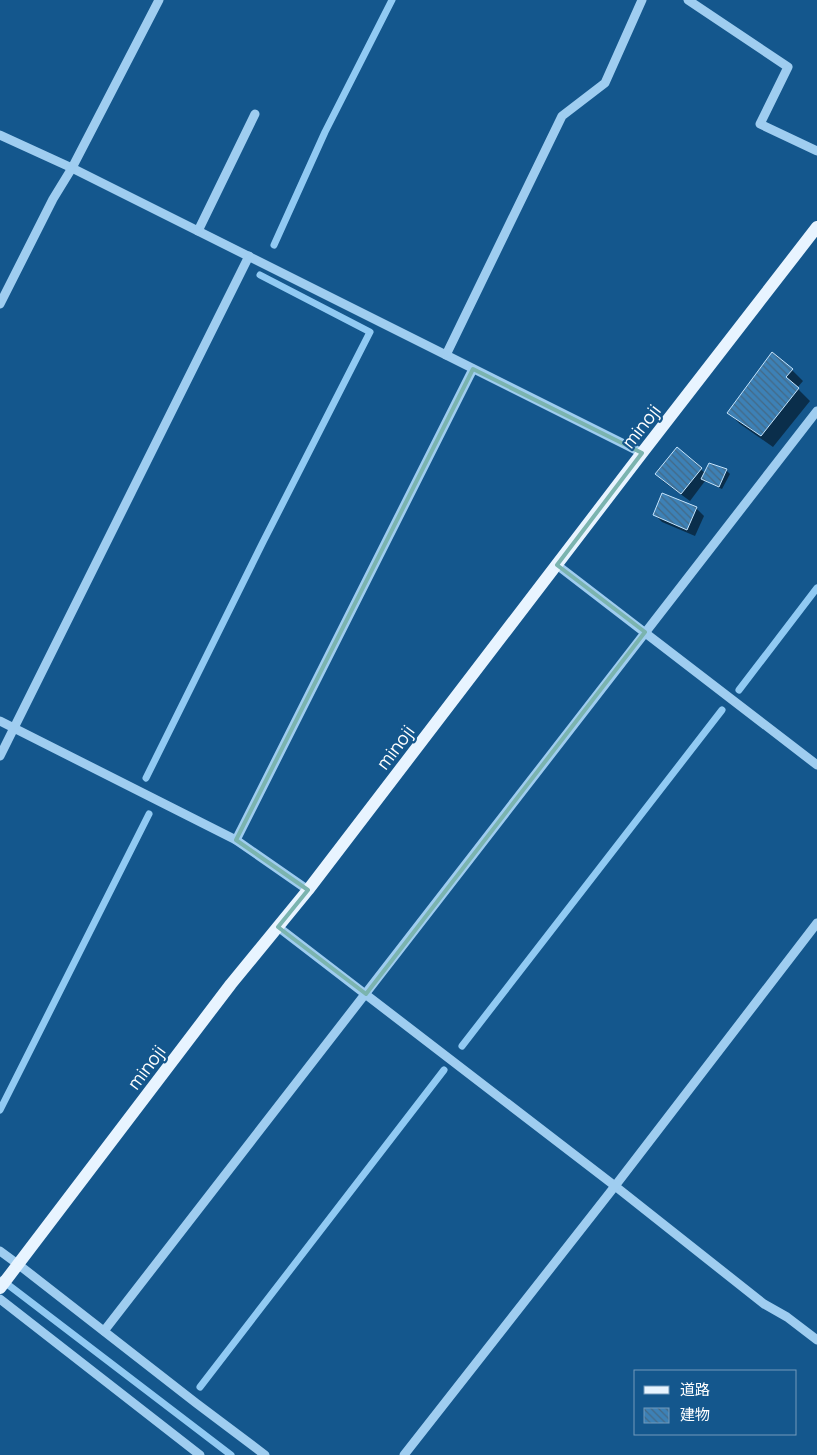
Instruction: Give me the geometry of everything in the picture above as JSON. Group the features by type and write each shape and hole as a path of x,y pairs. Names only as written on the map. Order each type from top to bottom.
{"main road":[{"name":"minoji","path":"0,1288 231,984 308,890 817,227"}],"street":[{"path":"0,304 53,199 72,168 159,0"},
{"path":"446,355 562,116 605,82 642,0"},
{"path":"688,0 788,67 760,124 817,151"},
{"path":"198,231 255,114"},
{"path":"0,135 72,168 642,453"},
{"path":"0,756 249,256"},
{"path":"236,840 473,369"},
{"path":"104,1331 817,411"},
{"path":"557,565 817,765"},
{"path":"0,721 236,840 308,890"},
{"path":"404,1455 615,1186 817,923"},
{"path":"278,927 615,1186 764,1304 787,1317 817,1340"},
{"path":"0,1252 15,1269 104,1331 265,1455"},
{"path":"0,1300 200,1455"}],"highlighted area":[{"path":"473,369 642,453 557,565 645,632 366,994 278,927 308,890 236,840"}],"building":[{"path":"772,352 793,369 786,377 799,388 761,436 727,413"},
{"path":"677,447 702,468 681,494 655,474"},
{"path":"709,463 727,469 719,487 701,479"},
{"path":"662,493 697,507 687,530 653,515"}],"waterway":[{"path":"274,245 325,132 392,0"},
{"path":"146,778 370,332 260,275"},
{"path":"739,690 817,588"},
{"path":"462,1046 722,710"},
{"path":"0,1110 149,814"},
{"path":"200,1387 444,1070"},
{"path":"2,1280 231,1455"}]}
